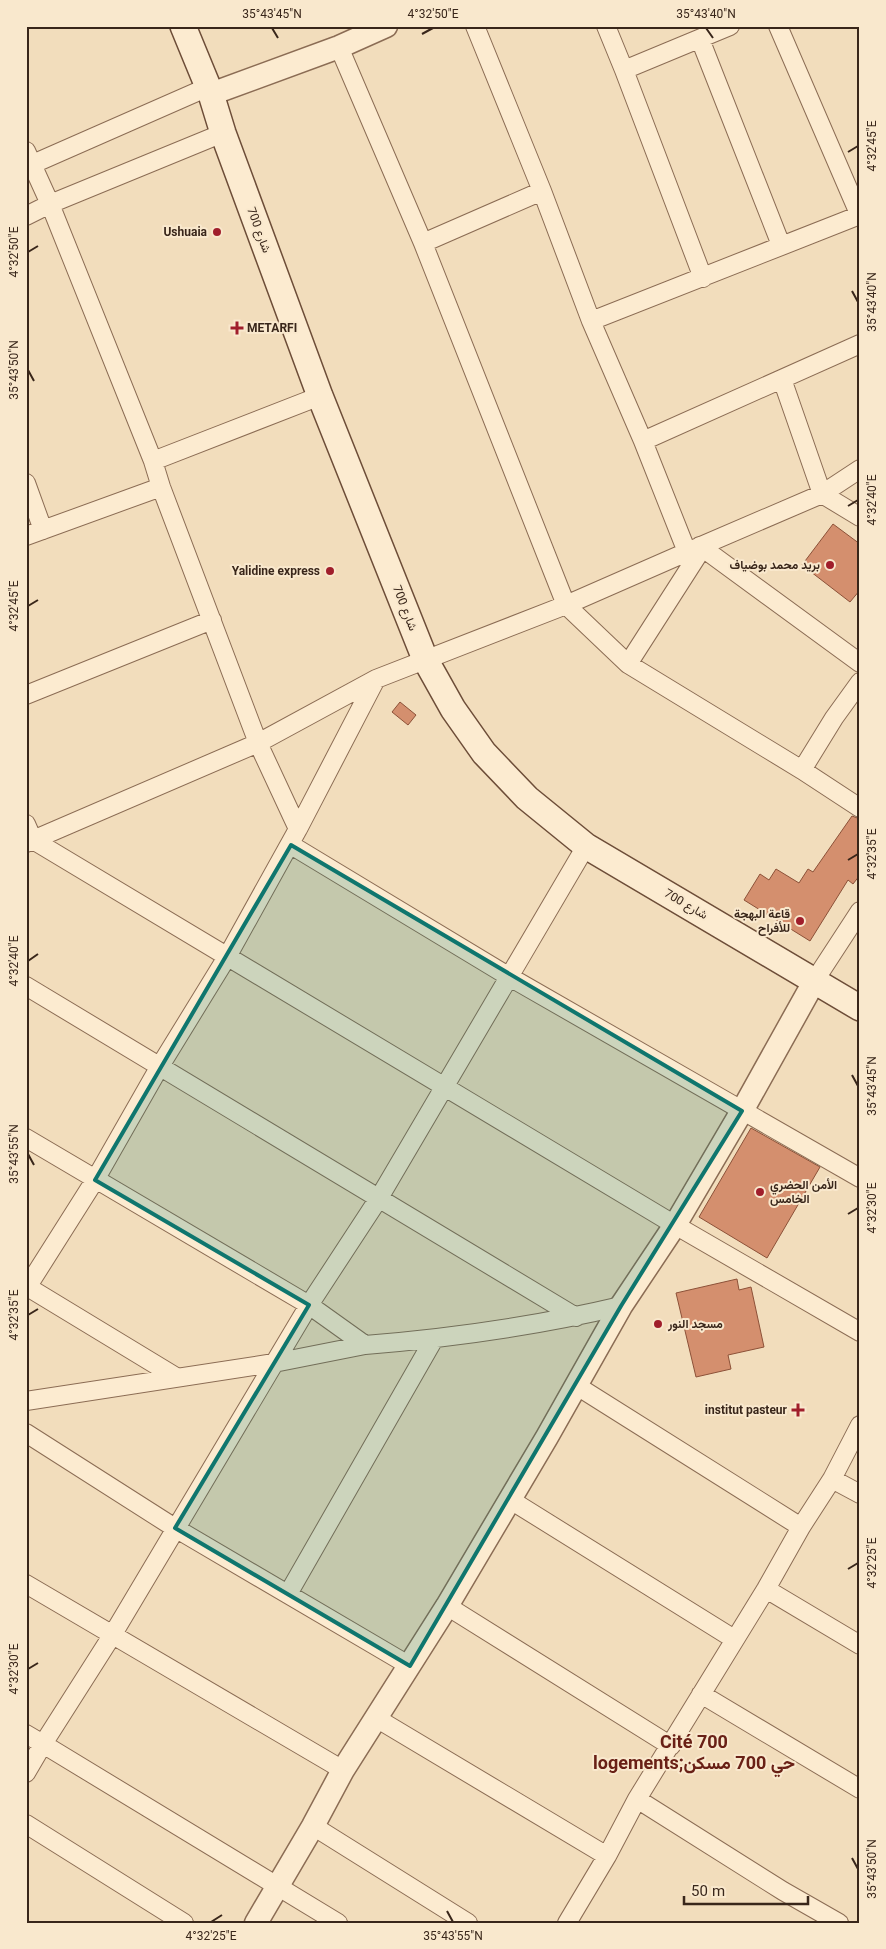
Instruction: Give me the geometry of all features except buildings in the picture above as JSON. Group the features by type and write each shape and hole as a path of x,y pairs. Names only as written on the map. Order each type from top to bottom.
{"main road":[{"name":"شارع 700","path":"183,26 209,91 320,396 425,659 453,709 484,752 527,798 586,846 860,1008"}],"street":[{"path":"386,26 339,47 209,91 28,160 50,204 154,460 162,488 295,837 508,976 860,1178"},
{"path":"475,26 542,191 591,321 643,441 697,548 860,663"},
{"path":"606,26 703,278"},
{"path":"624,70 730,26"},
{"path":"591,321 860,215 778,26"},
{"path":"700,38 781,245"},
{"path":"339,47 423,243 566,605 628,664 802,770 860,808"},
{"path":"26,216 50,204 223,133"},
{"path":"423,243 542,191"},
{"path":"643,441 860,344"},
{"path":"782,379 822,494 860,518"},
{"path":"154,460 320,396"},
{"path":"28,836 258,743 376,679 566,605 822,494 860,469"},
{"path":"26,483 43,530"},
{"path":"26,536 162,488"},
{"path":"628,664 697,548"},
{"path":"26,695 212,620"},
{"path":"176,1377 27,1287 95,1180 160,1066 228,958 295,837 376,679"},
{"path":"802,770 834,718 860,682"},
{"path":"28,836 228,958 329,1016 675,1225 860,1332"},
{"path":"26,1773 113,1634 309,1305 379,1198 443,1086 586,846"},
{"path":"256,1923 313,1826 343,1770 447,1606 577,1386 621,1306 675,1225 742,1111 814,980 860,911"},
{"path":"26,986 576,1317"},
{"path":"26,1138 309,1305 365,1346"},
{"path":"26,1401 274,1363 365,1346 434,1339 576,1317 621,1306"},
{"path":"288,1594 434,1339"},
{"path":"577,1386 801,1527"},
{"path":"567,1923 608,1856 637,1799 832,1479 860,1425"},
{"path":"26,1433 175,1528 410,1666"},
{"path":"832,1479 860,1494"},
{"path":"509,1499 734,1639"},
{"path":"26,1584 343,1770"},
{"path":"766,1589 860,1645"},
{"path":"447,1606 671,1746"},
{"path":"701,1694 860,1789"},
{"path":"376,1718 608,1856"},
{"path":"26,1734 338,1923"},
{"path":"637,1799 783,1891 838,1923"},
{"path":"26,1824 184,1923"},
{"path":"313,1826 468,1923"}],"highlighted area":[{"path":"291,845 742,1111 621,1306 410,1666 175,1528 309,1305 95,1180"}],"place":[{"name":"Ushuaia","path":"217,232"},
{"name":"METARFI","path":"237,328"},
{"name":"بريد محمد بوضياف","path":"830,565"},
{"name":"Yalidine express","path":"330,571"},
{"name":"قاعة البهجة للأفراح","path":"800,921"},
{"name":"الأمن الحضري الخامس","path":"760,1192"},
{"name":"مسجد النور","path":"658,1324"},
{"name":"institut pasteur","path":"798,1410"}],"district":[{"name":"Cité 700 logements;حي 700 مسكن","path":"694,1752"}]}
